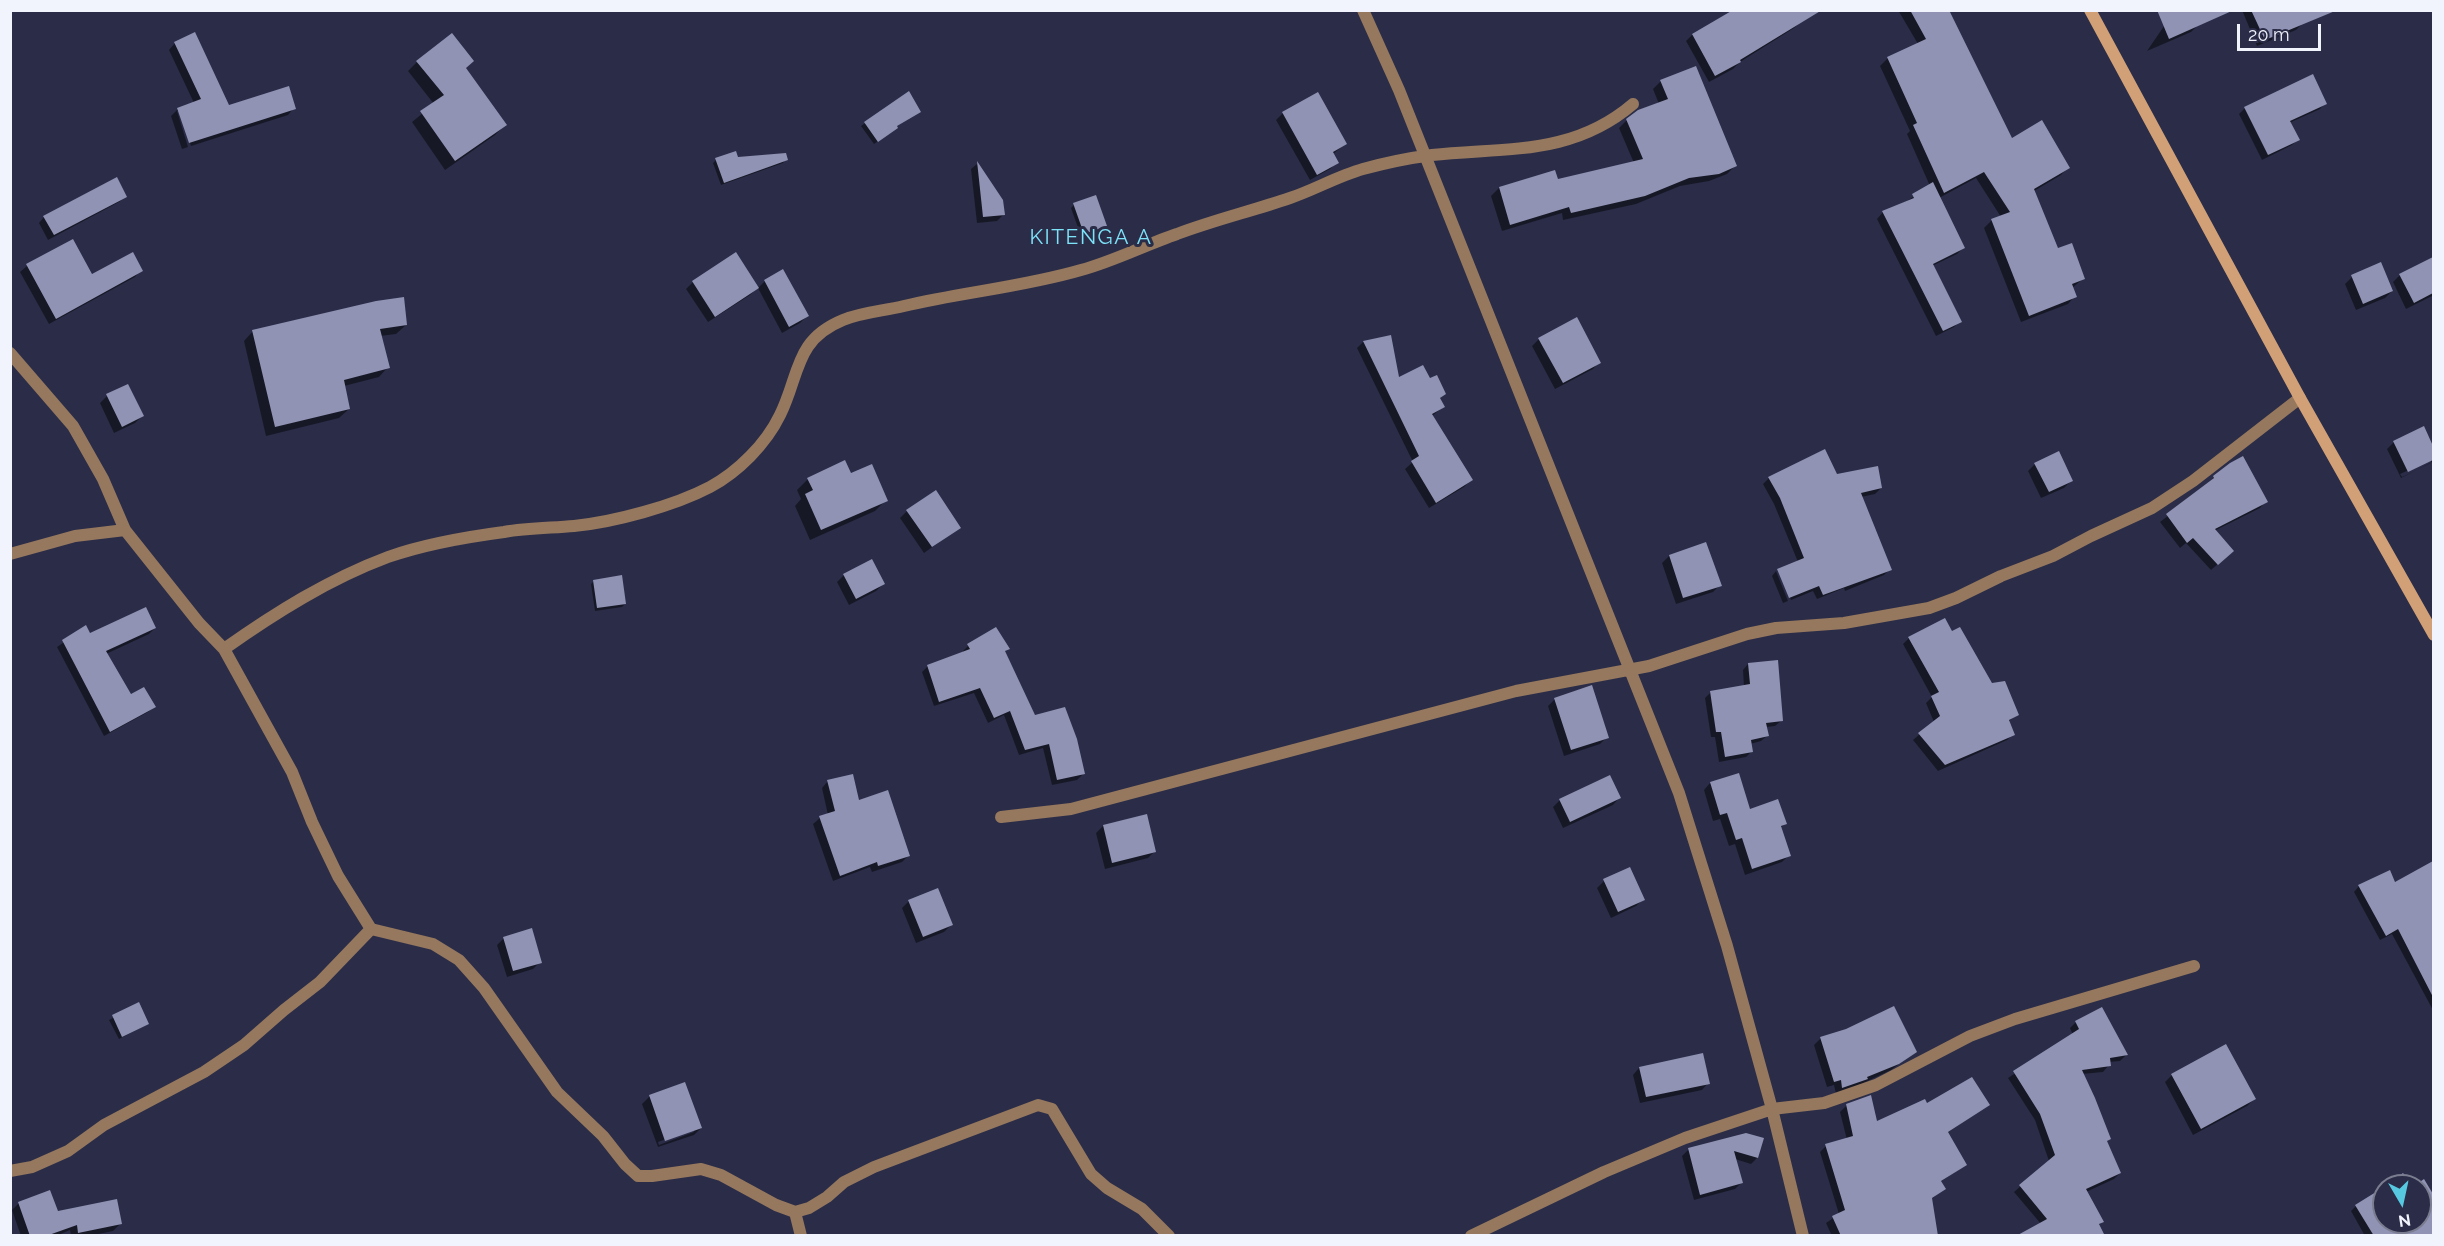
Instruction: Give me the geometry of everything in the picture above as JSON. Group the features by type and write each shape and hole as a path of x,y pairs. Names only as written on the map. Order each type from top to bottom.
{"main road":[{"path":"2090,10 2300,398 2433,634"}],"street":[{"path":"1363,10 1399,90 1679,793 1727,946 1772,1109 1803,1236"},
{"path":"224,649 319,589 388,557 441,543 506,531 579,526 611,520 679,501 713,486 741,465 761,443 779,417 790,391 797,364 809,345 840,321 938,297 1040,282 1088,268 1172,236 1292,197 1359,170 1425,157 1539,148 1582,135 1614,120 1633,104"},
{"path":"10,352 74,426 104,479 125,530 198,623 224,649 292,772 312,822 338,876 371,928 433,944 459,960 484,988 557,1092 603,1136 625,1164 638,1176 701,1169 721,1175 776,1205 795,1212 809,1208 827,1197 844,1182 874,1167 1038,1105 1052,1109 1090,1174 1107,1188 1142,1209 1169,1236"},
{"path":"1001,817 1071,809 1516,692 1649,666 1747,634 1776,628 1844,623 1929,608 1956,598 2001,576 2054,556 2152,508 2193,481 2300,398"},
{"path":"10,554 75,536 125,530"},
{"path":"10,1170 32,1167 68,1151 104,1125 204,1072 244,1045 320,982 371,928"},
{"path":"1471,1236 1614,1167 1685,1138 1772,1109 1824,1103 1876,1085 1970,1036 2015,1019 2194,966"},
{"path":"795,1212 801,1236"}],"building":[{"path":"1733,10 1822,10 1715,76 1692,34"},
{"path":"1910,10 1949,10 2012,138 2042,120 2070,168 2034,189 2058,248 2072,243 2085,279 2072,284 2077,297 2029,316 1991,219 2010,212 1984,172 1944,193 1913,125 1917,123 1887,57 1926,39"},
{"path":"2157,10 2234,10 2169,39"},
{"path":"2251,10 2335,10 2335,11 2265,40"},
{"path":"195,32 229,105 289,86 296,109 189,143 177,108 201,99 174,42"},
{"path":"452,33 474,61 466,68 507,125 455,161 420,111 444,95 416,61"},
{"path":"1696,66 1737,166 1719,174 1689,178 1645,196 1571,213 1569,207 1510,225 1499,187 1555,170 1558,179 1643,159 1626,119 1638,110 1668,99 1660,80"},
{"path":"2313,74 2327,104 2290,121 2300,140 2268,155 2244,107"},
{"path":"909,91 921,112 897,126 898,128 878,142 864,122"},
{"path":"1318,92 1347,144 1333,152 1339,163 1317,175 1282,112"},
{"path":"736,151 738,157 786,153 788,160 724,183 715,158"},
{"path":"977,161 1003,200 1005,215 983,217"},
{"path":"117,177 127,197 54,235 43,216"},
{"path":"1933,182 1965,248 1933,264 1962,322 1943,331 1882,211 1914,198 1912,194"},
{"path":"1096,195 1107,226 1084,234 1073,203"},
{"path":"73,239 92,274 133,252 143,271 56,319 26,264"},
{"path":"736,252 759,288 715,317 692,281"},
{"path":"2433,257 2433,293 2414,303 2399,274"},
{"path":"2381,262 2393,291 2363,304 2351,275"},
{"path":"783,269 809,316 789,327 764,280"},
{"path":"404,297 407,325 380,329 390,368 344,380 350,409 275,427 252,330 376,301"},
{"path":"1577,317 1601,363 1563,383 1538,338"},
{"path":"1391,335 1399,377 1423,365 1430,378 1437,375 1446,394 1440,398 1445,407 1432,414 1473,480 1436,503 1411,461 1419,456 1363,341"},
{"path":"128,384 144,416 122,427 106,394"},
{"path":"2424,426 2433,446 2433,460 2408,472 2393,441"},
{"path":"1825,449 1837,474 1878,466 1882,488 1861,493 1892,570 1823,595 1819,586 1789,598 1777,569 1804,558 1780,498 1768,477"},
{"path":"2059,451 2073,481 2049,492 2034,463"},
{"path":"2243,456 2268,502 2215,529 2234,551 2218,565 2193,538 2187,543 2166,514 2230,463"},
{"path":"845,460 851,473 872,464 888,501 821,530 805,494 813,490 807,478"},
{"path":"936,490 961,528 932,547 906,510"},
{"path":"1706,542 1722,586 1683,598 1669,555"},
{"path":"872,559 885,584 856,599 843,574"},
{"path":"622,575 626,604 597,608 593,580"},
{"path":"146,607 156,628 106,651 131,694 144,687 156,707 110,732 62,640 86,625 90,633"},
{"path":"1945,618 1952,631 1960,627 1992,683 2005,681 2019,715 2009,720 2015,735 1945,765 1918,733 1940,716 1931,696 1939,692 1908,637"},
{"path":"996,627 1010,649 1005,651 1035,715 1065,707 1077,739 1085,774 1057,780 1049,744 1025,750 1010,711 994,718 980,688 939,702 927,665 970,649 967,644"},
{"path":"1778,660 1783,721 1766,723 1769,736 1751,740 1753,752 1725,757 1721,732 1716,732 1710,691 1750,684 1748,663"},
{"path":"1592,685 1609,738 1571,750 1554,698"},
{"path":"1739,773 1750,809 1778,799 1787,824 1781,826 1791,856 1752,869 1742,838 1736,840 1727,813 1720,815 1710,782"},
{"path":"853,774 859,800 888,790 910,856 878,866 877,862 840,876 819,816 835,811 827,780"},
{"path":"1610,775 1621,798 1570,822 1559,799"},
{"path":"1147,814 1156,852 1112,863 1103,825"},
{"path":"2433,861 2433,997 2398,929 2386,936 2358,885 2390,870 2395,882"},
{"path":"1630,867 1645,900 1618,912 1603,879"},
{"path":"938,888 953,925 923,937 908,900"},
{"path":"532,928 542,963 513,971 503,937"},
{"path":"139,1002 149,1024 122,1037 112,1015"},
{"path":"1894,1006 1917,1052 1899,1064 1867,1077 1868,1079 1842,1088 1841,1080 1834,1082 1820,1037 1846,1029"},
{"path":"2102,1007 2128,1055 2110,1058 2111,1066 2082,1070 2111,1139 2107,1141 2121,1173 2086,1189 2104,1222 2099,1224 2105,1236 2016,1236 2047,1219 2019,1185 2055,1155 2040,1114 2013,1071 2079,1029 2075,1021"},
{"path":"2226,1044 2256,1099 2201,1129 2171,1074"},
{"path":"1703,1053 1710,1084 1646,1097 1639,1067"},
{"path":"1972,1077 1990,1105 1948,1132 1967,1165 1941,1181 1946,1189 1932,1198 1938,1236 1841,1236 1832,1216 1845,1210 1825,1144 1853,1136 1846,1104 1871,1095 1877,1121 1925,1099 1927,1103"},
{"path":"685,1082 702,1128 665,1141 649,1095"},
{"path":"1746,1133 1764,1138 1758,1158 1734,1151 1743,1183 1700,1195 1688,1148"},
{"path":"50,1190 58,1211 117,1199 122,1224 78,1233 77,1225 46,1236 30,1236 18,1202"},
{"path":"2432,1192 2433,1236 2374,1236 2373,1234 2432,1234"},
{"path":"2372,1194 2372,1233 2355,1205"}],"district":[{"name":"KITENGA A","path":"1091,238"}]}
